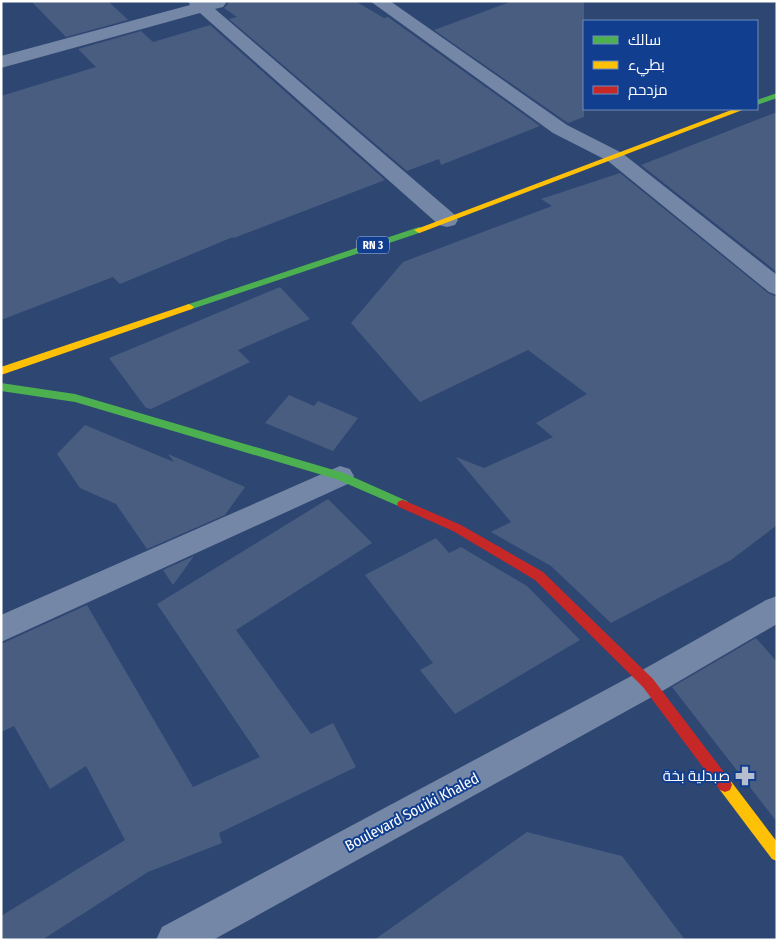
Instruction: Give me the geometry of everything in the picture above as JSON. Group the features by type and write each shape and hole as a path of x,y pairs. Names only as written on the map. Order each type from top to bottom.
{"main road":[{"path":"758,103 777,95"},
{"name":"RN 3","path":"1,371 447,220 738,110"},
{"path":"1,387 75,398 340,476 457,528 538,576 648,683 777,854"}],"street":[{"path":"1,62 199,4 224,1"},
{"path":"378,1 560,129 616,157 777,287"},
{"path":"199,4 447,220"},
{"path":"1,629 340,476"},
{"name":"Boulevard Souiki Khaled","path":"175,940 648,683 777,609"}],"building":[{"path":"31,1 108,1 128,20 66,37"},
{"path":"227,1 355,1 384,18 388,17 540,126 441,165 439,159 407,171 229,19 237,17 224,8 228,4"},
{"path":"513,1 584,1 584,117 568,123 434,30"},
{"path":"210,25 385,180 233,237 120,284 113,277 1,320 1,96 96,67 78,49 141,31 153,42"},
{"path":"777,112 777,272 641,165"},
{"path":"620,173 768,293 777,297 777,525 731,560 611,623 551,566 491,532 511,522 456,457 484,468 553,437 536,423 587,394 528,350 420,402 351,323 403,262 552,206 541,199"},
{"path":"280,287 310,319 238,350 250,362 151,409 146,408 109,358"},
{"path":"289,395 314,406 318,401 358,418 333,451 265,423"},
{"path":"85,425 174,462 168,454 245,487 225,515 147,549 116,504 80,488 57,454"},
{"path":"328,499 372,543 236,630 311,734 333,723 356,767 219,833 222,843 148,872 42,940 1,940 1,916 125,840 86,766 50,789 14,726 1,732 1,644 87,605 193,787 260,757 157,604"},
{"path":"436,538 449,553 461,547 527,586 580,640 455,714 420,670 433,663 365,575"},
{"path":"194,556 173,585 163,570"},
{"name":"صبدلية بخة","path":"756,638 777,662 777,822 672,687"},
{"path":"527,832 622,856 685,940 374,940"}],"traffic: fast":[{"path":"758,103 777,95"},
{"path":"189,307 419,230"},
{"path":"1,387 75,398 340,476 403,504"}],"traffic: slow":[{"path":"419,230 738,110"},
{"path":"1,371 189,307"},
{"path":"725,785 777,854"}],"traffic: jam":[{"path":"403,504 457,528 539,576 648,683 725,785"}],"place":[{"name":"صبدلية بخة","path":"745,776"}]}
